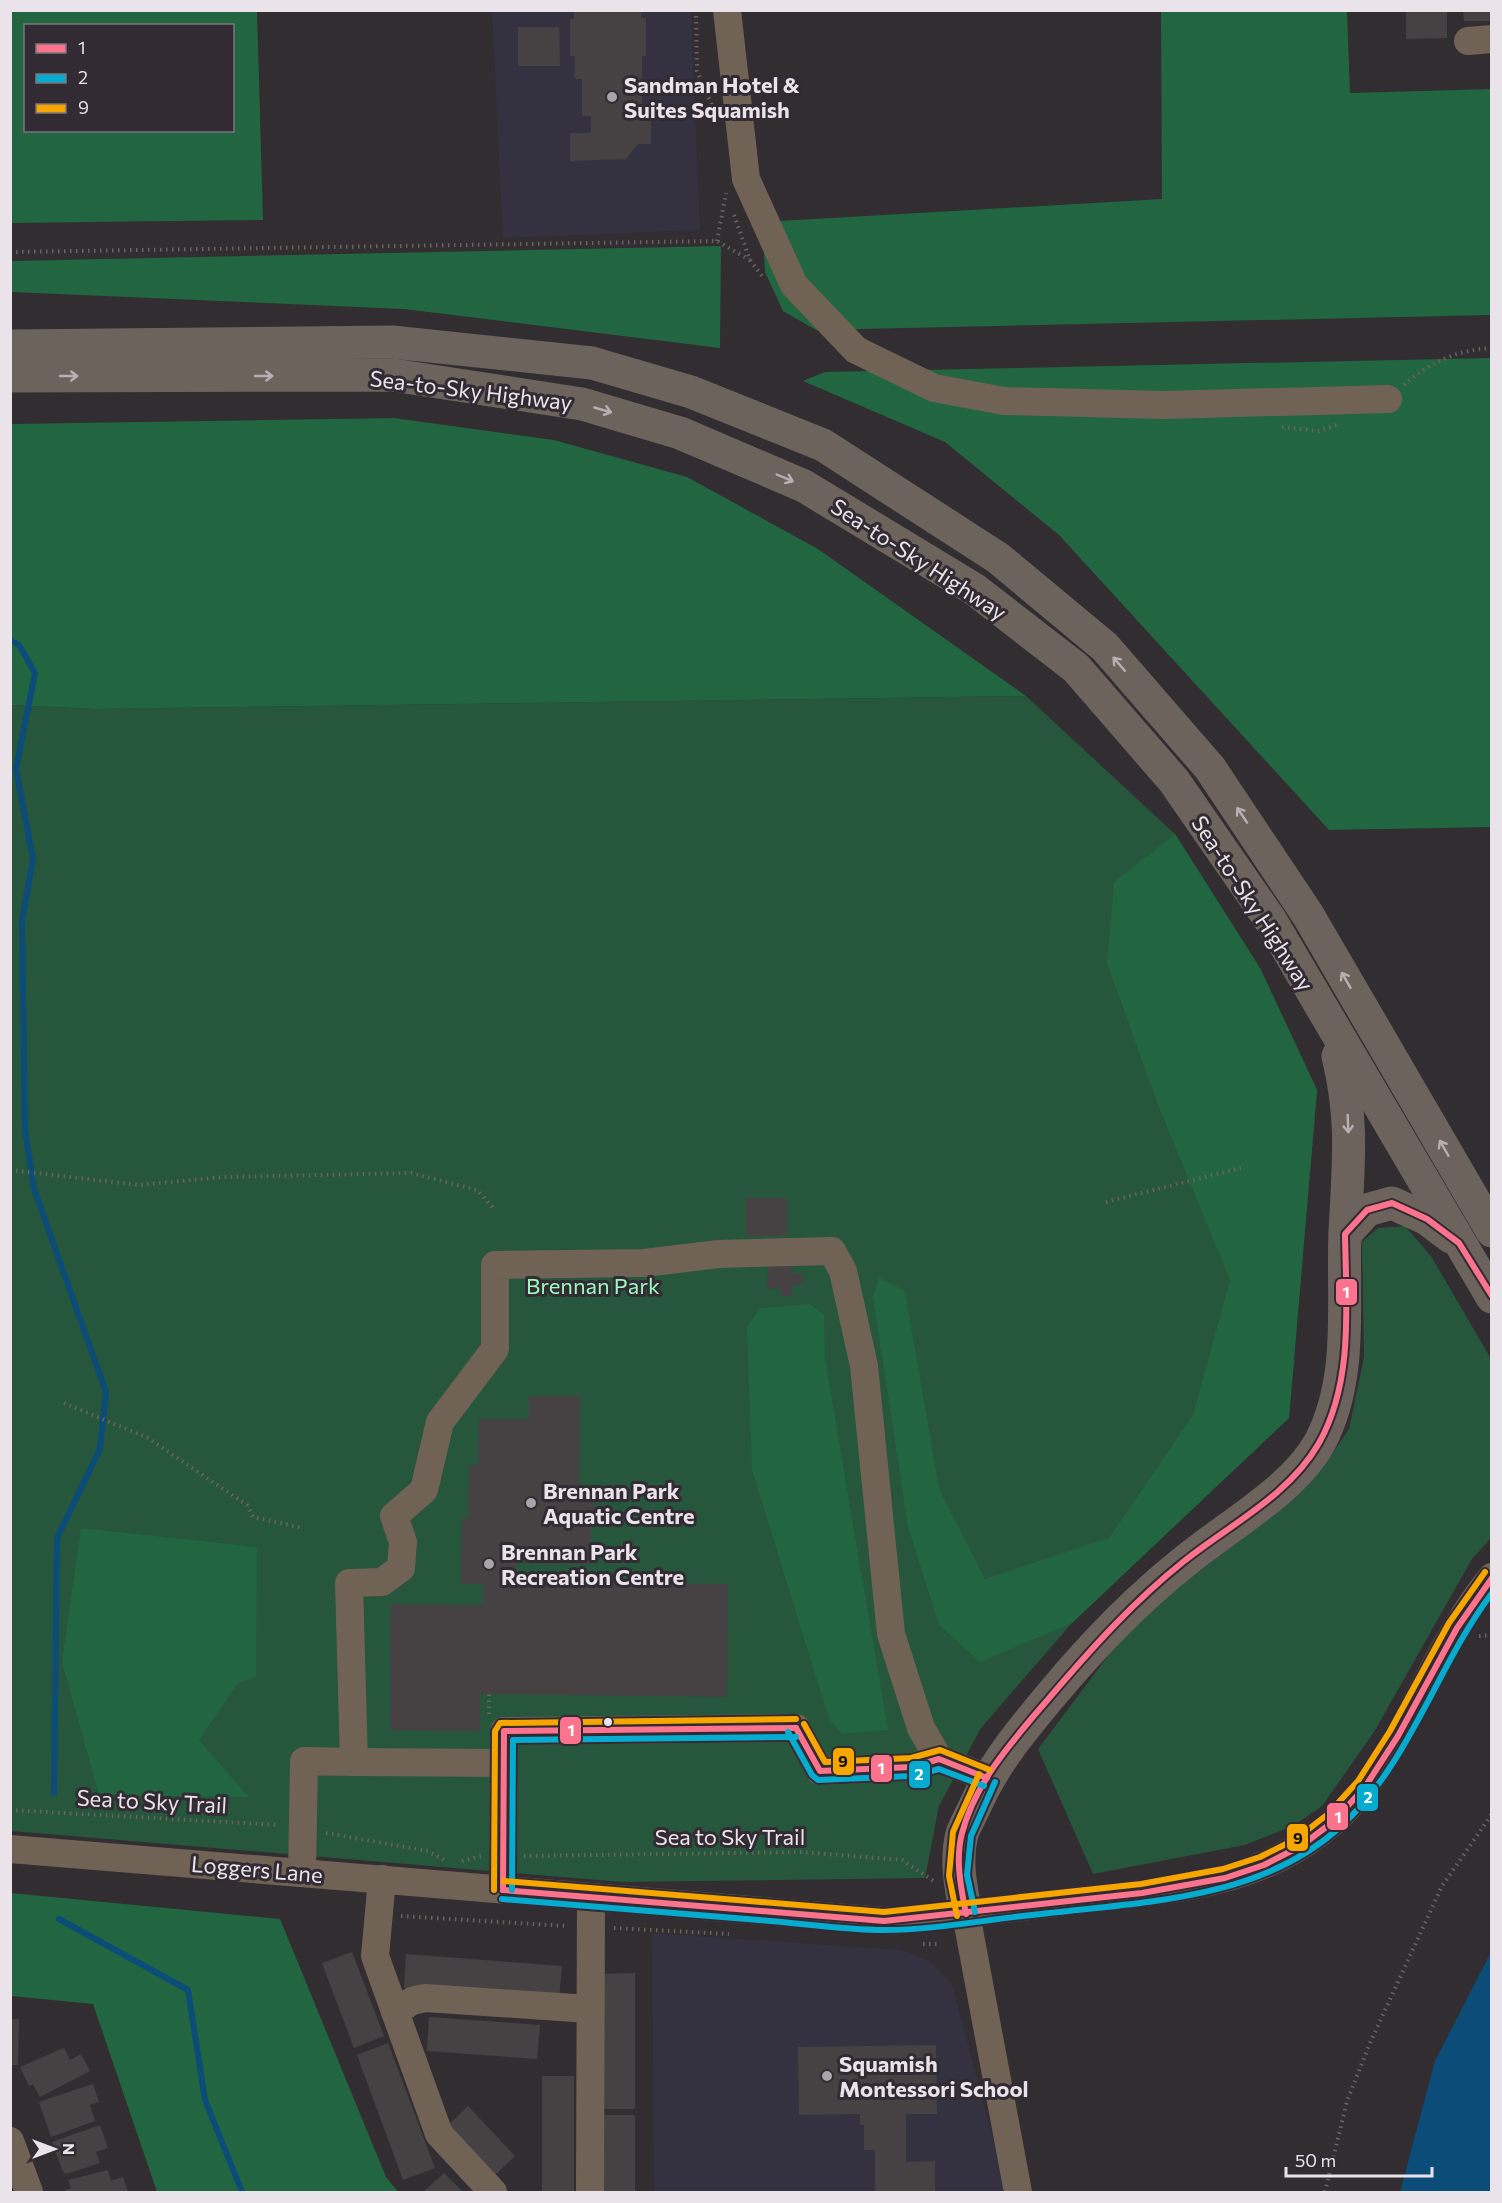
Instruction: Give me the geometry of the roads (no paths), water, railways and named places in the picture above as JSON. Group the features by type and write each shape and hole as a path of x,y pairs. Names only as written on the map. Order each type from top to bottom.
{"highway":[{"name":"Sea-to-Sky Highway","path":"10,346 393,342 592,363 691,392 823,445 998,558 1043,595 1105,647 1210,768 1308,915 1482,1206 1491,1231"},
{"name":"Sea-to-Sky Highway","path":"10,376 393,375 582,404 680,433 804,486 974,589 1076,668 1174,780 1270,921 1491,1298"},
{"path":"966,1914 958,1876 962,1834 987,1778 1012,1742 1094,1644 1182,1563 1302,1468 1320,1442 1335,1405 1341,1373 1345,1330 1345,1234 1350,1159 1347,1095 1330,1026"},
{"path":"1345,1234 1366,1210 1392,1203 1427,1219 1459,1243"}],"street":[{"path":"727,10 747,179 794,285 856,350 934,388 1004,401 1164,405 1388,399"},
{"path":"354,1761 349,1583 382,1582 401,1568 403,1542 394,1516 424,1490 440,1422 495,1349 495,1264 644,1263 719,1254 832,1251 843,1271 864,1366 891,1634 921,1728 939,1759"},
{"path":"1018,2193 966,1914 1191,1887 1254,1871 1305,1845 1346,1810 1386,1758 1450,1640 1491,1577"},
{"path":"503,1890 504,1731 796,1728 820,1771 912,1767 939,1759 987,1778"},
{"path":"302,1873 304,1761 504,1763"},
{"name":"Loggers Lane","path":"10,1849 884,1921 966,1914"},
{"path":"382,1879 375,1956 439,2134 492,2193"},
{"path":"590,2193 591,1897"},
{"path":"395,2012 412,2001 425,1998 589,2009"},
{"path":"10,2140 28,2193"}],"water":[{"path":"1491,1952 1491,2192 1400,2192 1435,2061"}],"waterway":[{"path":"10,640 19,645 35,673 16,769 33,859 22,921 25,1130 34,1189 106,1392 100,1449 57,1538 54,1793"},
{"path":"59,1919 188,1990 205,2100 242,2192"}],"place":[{"name":"Sandman Hotel & Suites Squamish","path":"612,97"},
{"name":"Brennan Park Aquatic Centre","path":"531,1503"},
{"name":"Brennan Park Recreation Centre","path":"489,1564"},
{"name":"Squamish Montessori School","path":"827,2076"}],"park label":[{"name":"Brennan Park","path":"593,1285"}]}
